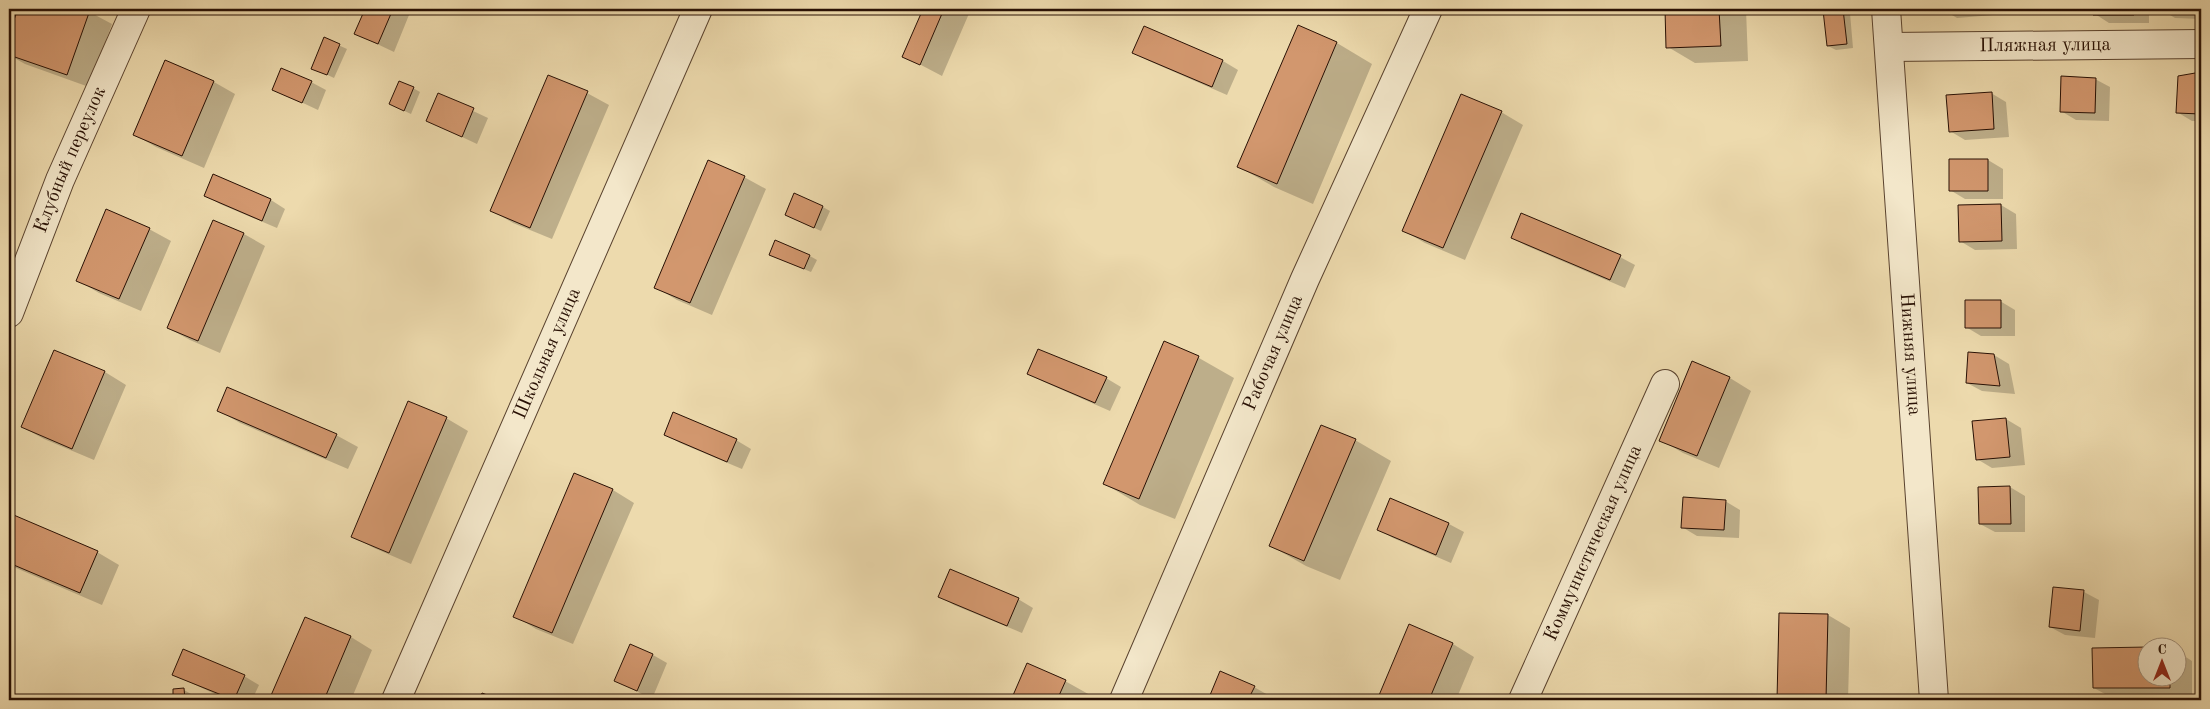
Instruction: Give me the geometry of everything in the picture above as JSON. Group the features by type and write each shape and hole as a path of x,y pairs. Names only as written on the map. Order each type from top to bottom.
{"street":[{"name":"Клубный переулок","path":"9,313 60,180 136,9"},
{"name":"Школьная улица","path":"396,700 698,9"},
{"name":"Рабочая улица","path":"1124,700 1305,279 1428,9"},
{"name":"Нижняя улица","path":"1886,9 1934,700"},
{"name":"Пляжная улица","path":"1890,47 2201,44"},
{"name":"Коммунистическая улица","path":"1523,700 1665,384"}],"building":[{"path":"18,9 90,10 67,75 9,55 9,33"},
{"path":"365,9 393,9 378,44 354,34"},
{"path":"923,9 944,9 920,65 902,57"},
{"path":"1665,9 1719,9 1721,46 1666,48"},
{"path":"1843,9 1847,44 1827,46 1823,10"},
{"path":"2093,9 2134,9 2134,15 2093,15"},
{"path":"2201,9 2201,12 2159,10"},
{"path":"1298,25 1337,42 1277,184 1237,167"},
{"path":"1144,26 1223,60 1212,87 1132,53"},
{"path":"324,37 340,44 327,75 311,69"},
{"path":"165,60 214,81 182,156 133,135"},
{"path":"281,68 312,81 302,103 272,90"},
{"path":"2201,72 2201,114 2176,113 2178,76"},
{"path":"548,75 588,91 530,228 490,211"},
{"path":"2061,76 2096,78 2095,113 2060,112"},
{"path":"399,81 414,87 404,111 389,104"},
{"path":"1992,92 1994,129 1949,132 1946,95"},
{"path":"438,93 474,108 462,137 426,121"},
{"path":"1461,94 1502,111 1443,248 1402,231"},
{"path":"1949,159 1988,159 1988,191 1949,191"},
{"path":"708,160 745,176 690,303 654,288"},
{"path":"213,174 271,199 262,221 204,196"},
{"path":"794,193 823,206 814,228 785,215"},
{"path":"2001,204 2002,241 1959,242 1958,205"},
{"path":"106,209 150,228 119,299 76,281"},
{"path":"1521,213 1621,255 1610,280 1511,238"},
{"path":"213,220 244,233 198,341 167,328"},
{"path":"775,240 810,255 804,269 769,255"},
{"path":"1965,300 2001,300 2001,328 1965,328"},
{"path":"1164,341 1199,356 1139,499 1103,484"},
{"path":"1038,349 1107,377 1095,403 1027,374"},
{"path":"54,350 105,371 72,449 21,427"},
{"path":"1968,352 1994,354 2000,386 1966,383"},
{"path":"1692,361 1730,377 1697,456 1659,441"},
{"path":"227,387 337,434 326,458 217,411"},
{"path":"408,401 447,417 389,553 351,537"},
{"path":"673,412 737,439 727,462 664,435"},
{"path":"2006,418 2010,457 1976,460 1972,421"},
{"path":"1321,425 1356,439 1304,561 1269,546"},
{"path":"574,473 613,489 552,633 513,617"},
{"path":"2010,486 2011,524 1979,524 1978,487"},
{"path":"1683,497 1726,500 1724,530 1681,528"},
{"path":"1390,498 1449,523 1436,555 1377,530"},
{"path":"9,513 98,551 80,593 9,563"},
{"path":"950,569 1019,598 1007,626 938,597"},
{"path":"2053,587 2084,590 2080,631 2049,627"},
{"path":"1779,613 1828,614 1826,700 1777,700"},
{"path":"305,617 351,636 324,700 269,700"},
{"path":"1409,624 1453,643 1429,700 1377,700"},
{"path":"630,644 653,654 637,691 614,681"},
{"path":"2138,647 2138,686 2170,686 2170,688 2093,688 2092,648"},
{"path":"183,649 245,675 234,700 172,675"},
{"path":"1027,663 1066,680 1057,700 1011,700"},
{"path":"1220,671 1255,686 1248,700 1208,700"},
{"path":"184,688 185,700 173,700 173,689"},
{"path":"482,693 500,700 479,700"}]}
